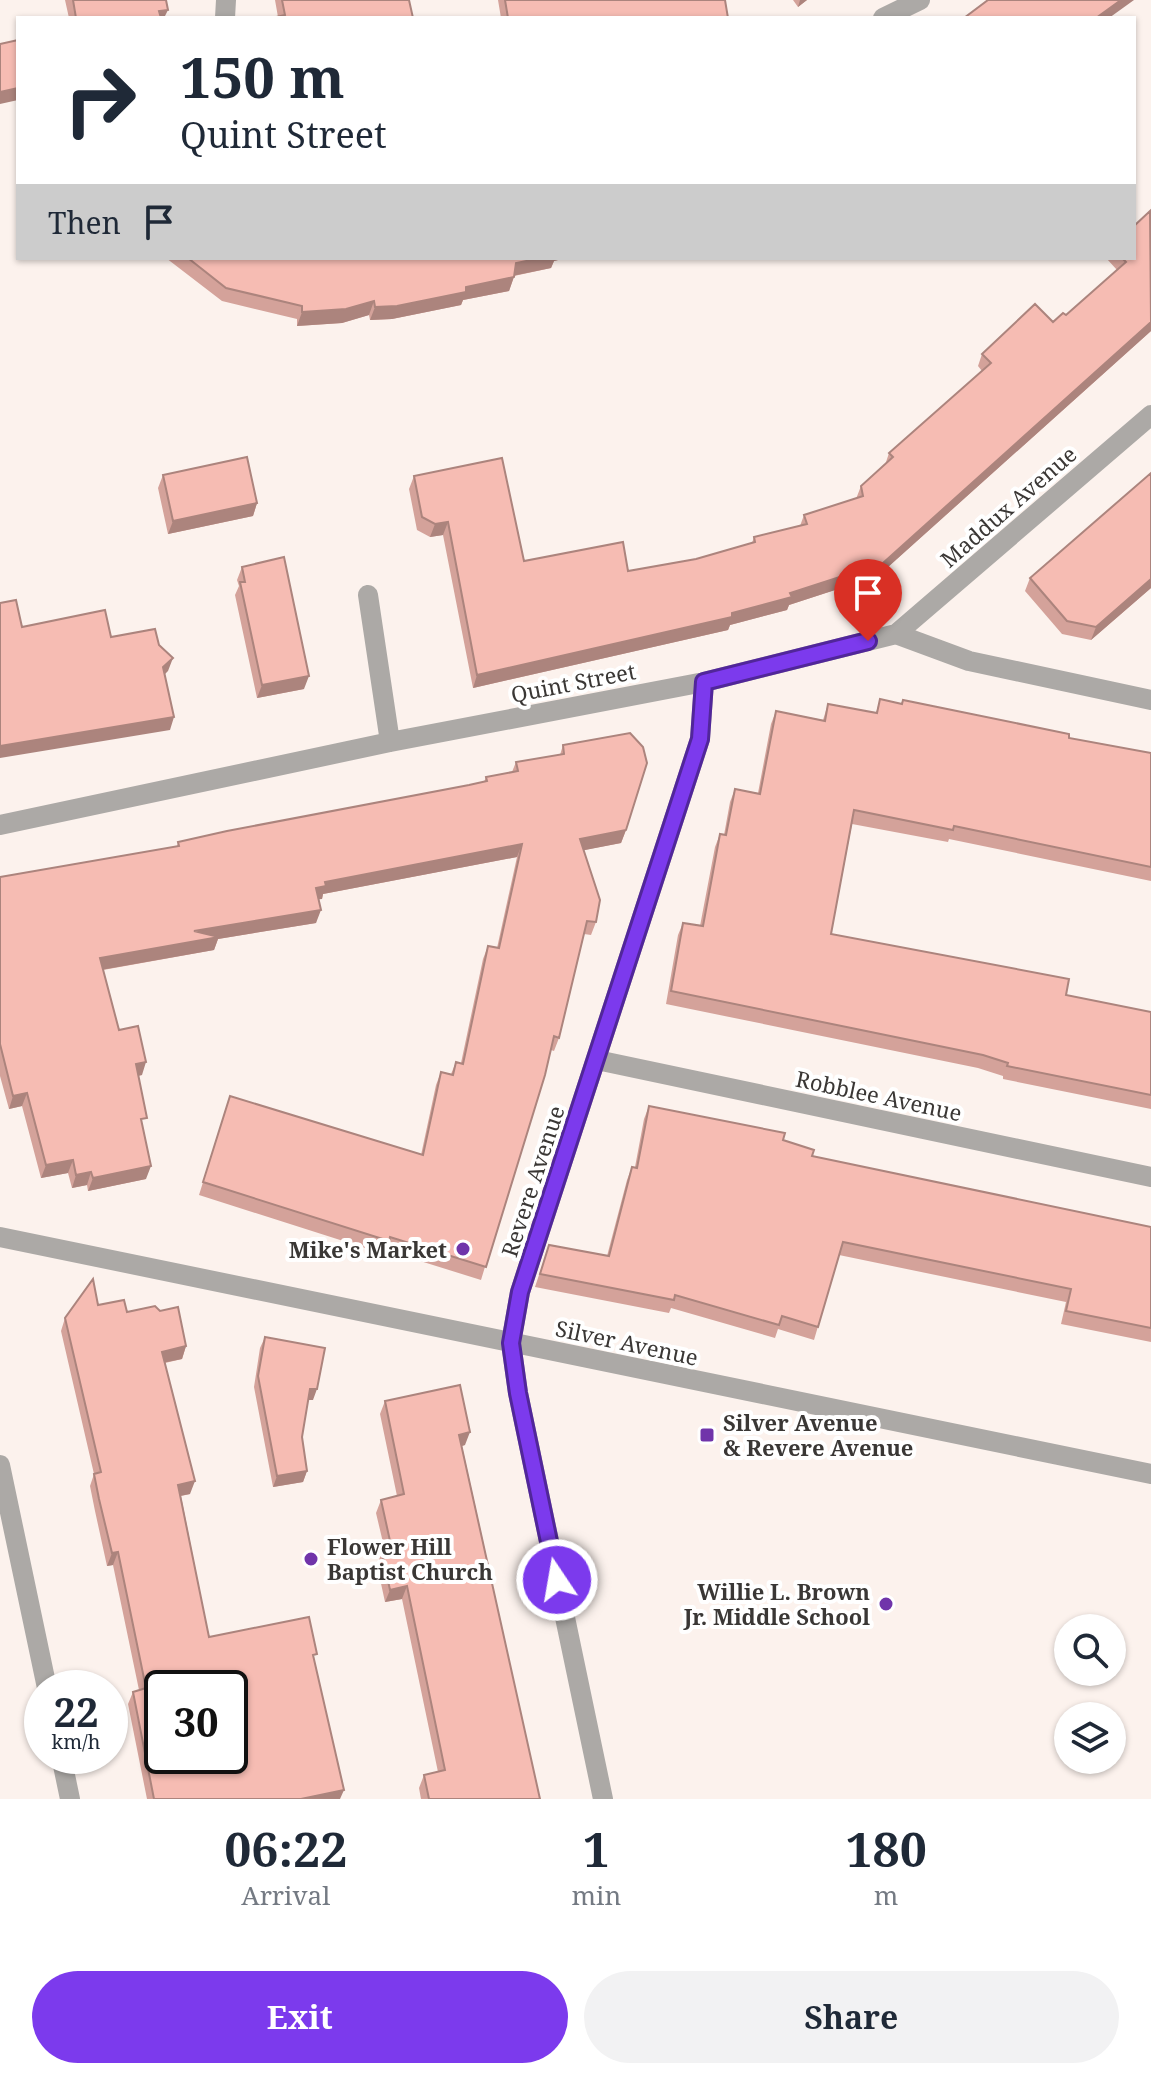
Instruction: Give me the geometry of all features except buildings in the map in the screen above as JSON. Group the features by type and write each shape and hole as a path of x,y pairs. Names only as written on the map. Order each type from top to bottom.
{"street":[{"path":"887,16 920,0"},
{"name":"Maddux Avenue","path":"896,634 1151,415"},
{"path":"368,595 390,742"},
{"path":"896,634 969,661 1151,700"},
{"name":"Quint Street","path":"0,825 390,742 704,682 896,634"},
{"name":"Revere Avenue","path":"603,1799 518,1393 511,1343 520,1292 700,739 704,682"},
{"name":"Robblee Avenue","path":"597,1060 1151,1177"},
{"name":"Silver Avenue","path":"0,1237 1151,1474"},
{"path":"0,1465 43,1670"},
{"path":"65,1774 70,1799"}],"place":[{"name":"Mike's Market","path":"463,1249"},
{"name":"Silver Avenue & Revere Avenue","path":"707,1435"},
{"name":"Flower Hill Baptist Church","path":"311,1559"},
{"name":"Willie L. Brown Jr. Middle School","path":"886,1604"}],"route":[{"path":"557,1580 518,1393 511,1343 520,1292 700,739 704,682 868,641"}]}
